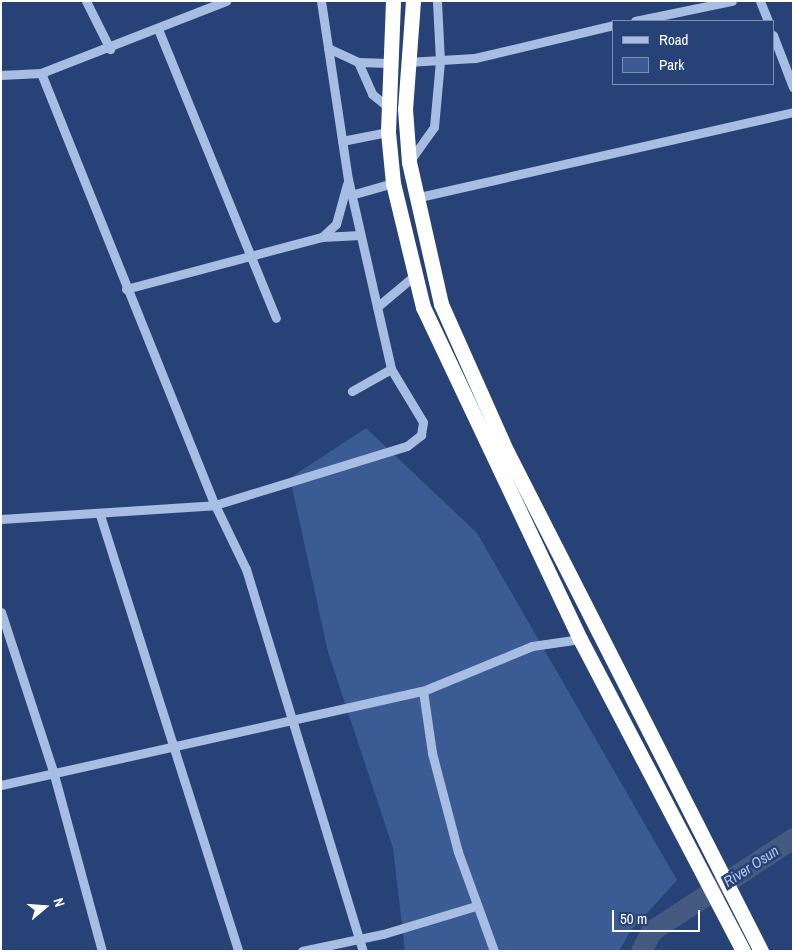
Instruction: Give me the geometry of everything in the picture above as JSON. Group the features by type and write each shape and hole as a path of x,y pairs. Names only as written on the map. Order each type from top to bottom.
{"highway":[{"path":"393,1 388,62 388,132 394,183 414,276 439,345 580,638 662,800 743,951"},
{"path":"413,1 407,62 409,162 415,198 441,304 470,372 679,792 762,951"}],"street":[{"path":"86,1 110,49"},
{"path":"1,75 41,72 110,49 226,1"},
{"path":"1,519 100,515 215,505 406,446 421,436 418,409 391,369 351,196 321,1"},
{"path":"409,162 434,127 440,61 437,1"},
{"path":"640,20 732,1"},
{"path":"760,1 768,20"},
{"path":"407,62 475,58 612,25"},
{"path":"158,29 276,318"},
{"path":"774,38 793,87"},
{"path":"328,48 358,62 388,62"},
{"path":"358,62 372,94 388,107"},
{"path":"41,72 126,289 166,376 215,505 246,569 363,951"},
{"path":"415,198 793,112"},
{"path":"342,141 388,132"},
{"path":"322,237 336,224 348,179"},
{"path":"351,196 394,183"},
{"path":"126,289 322,237 360,235"},
{"path":"377,307 414,276"},
{"path":"352,391 391,369"},
{"path":"100,515 238,951"},
{"path":"1,612 53,771 102,951"},
{"path":"1,785 171,744 423,690 532,646 580,638"},
{"path":"423,690 432,753 476,906 494,951"},
{"path":"302,951 359,938 476,906"}],"green space":[{"path":"366,428 477,533 677,880 630,932 619,951 405,951 393,848 328,652 290,478"}],"waterway":[{"name":"River Osun","path":"641,951 651,931 793,838"}]}
